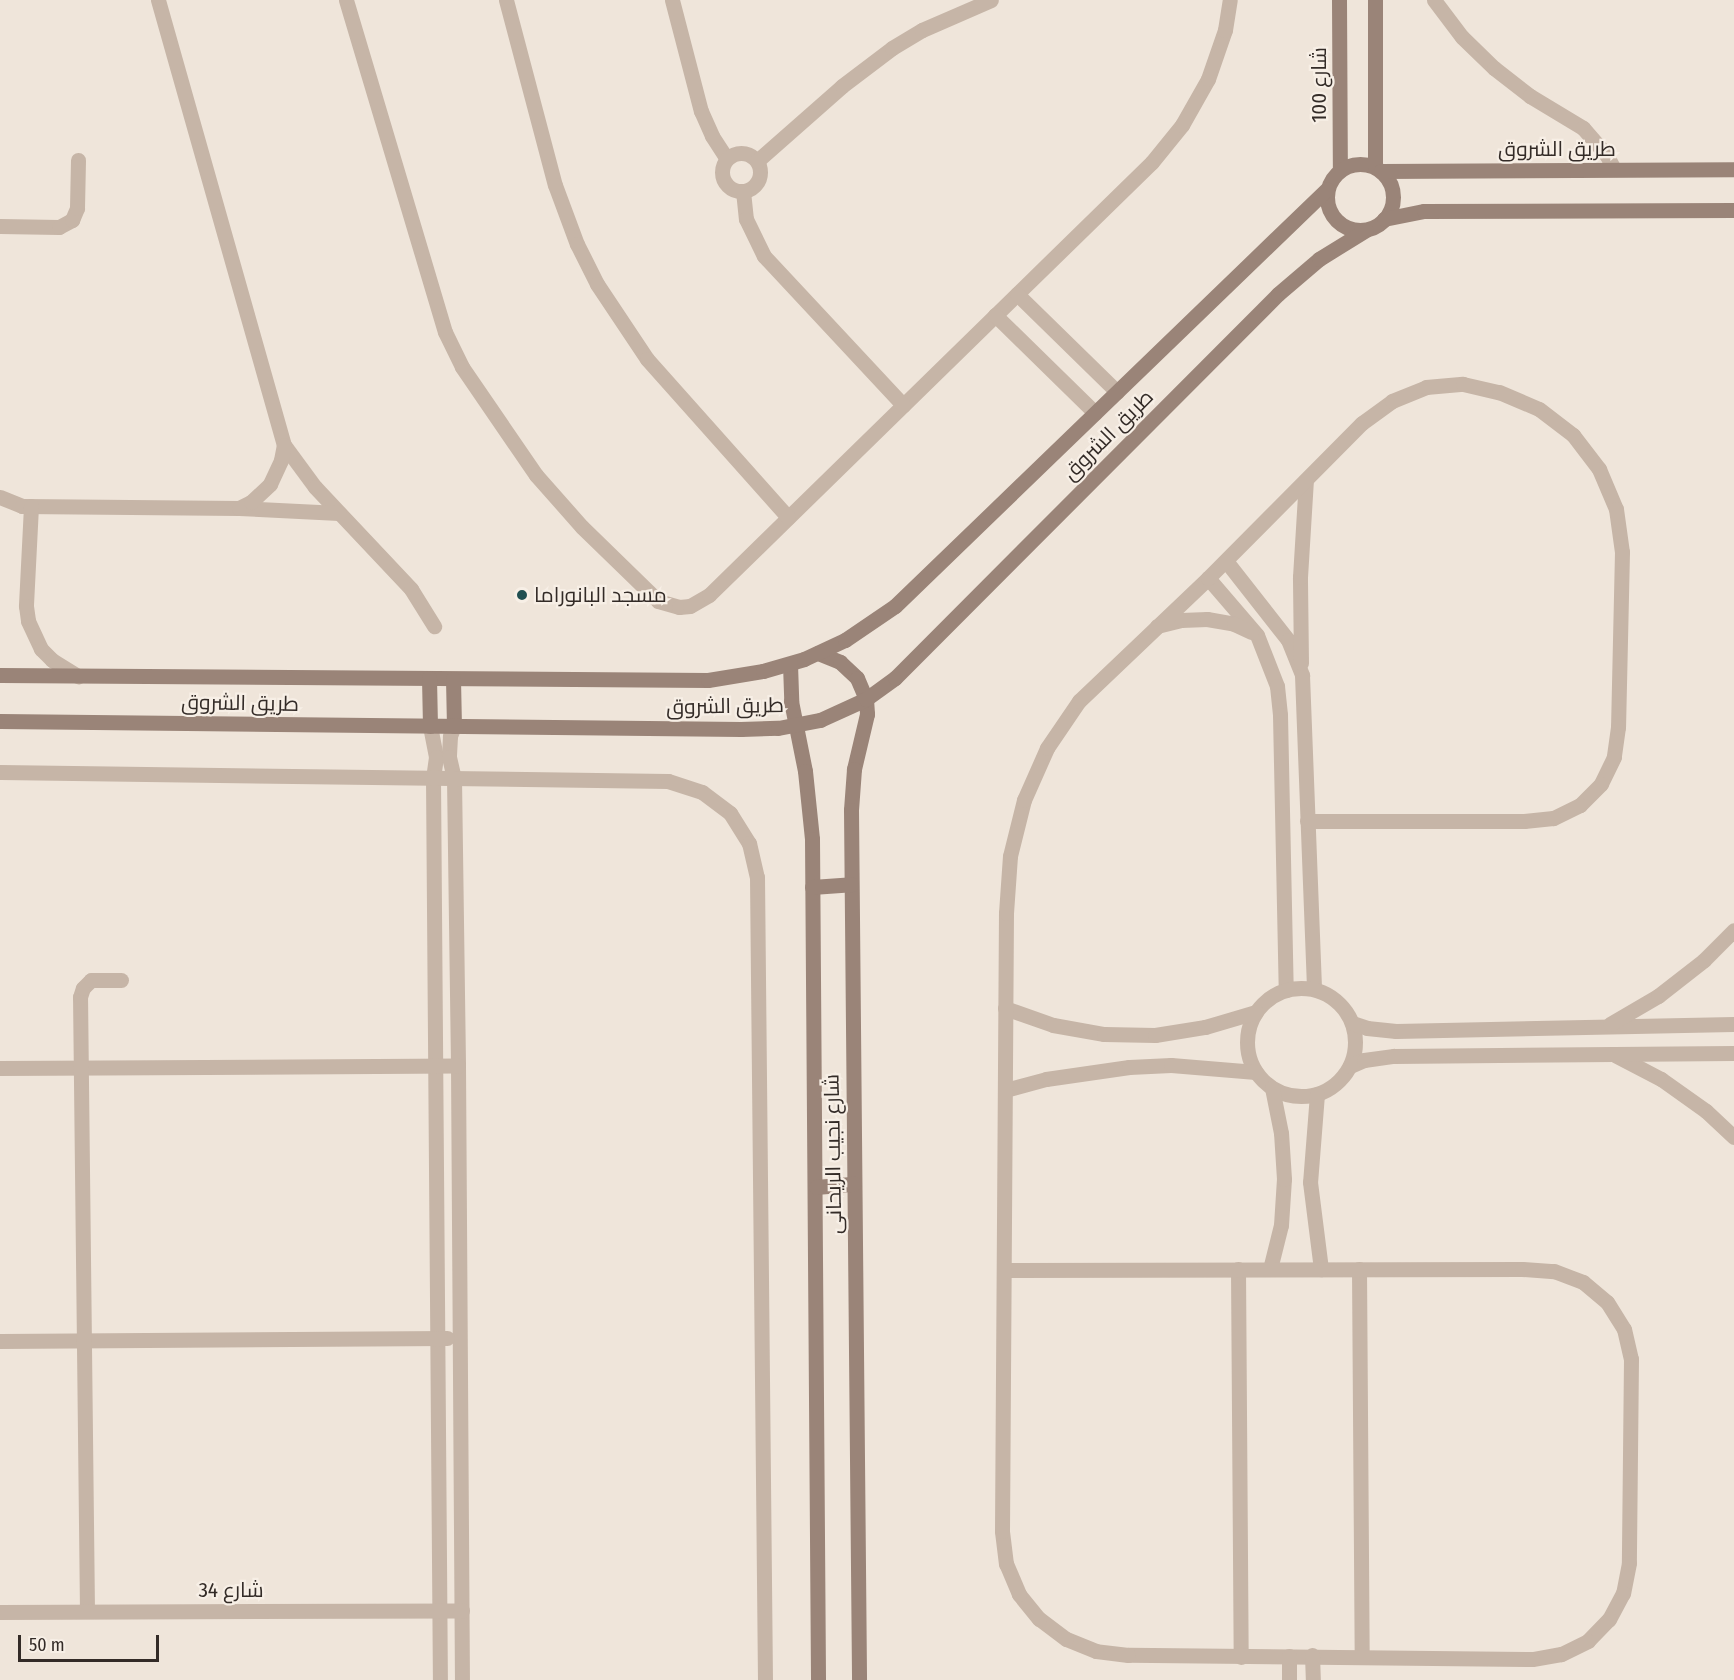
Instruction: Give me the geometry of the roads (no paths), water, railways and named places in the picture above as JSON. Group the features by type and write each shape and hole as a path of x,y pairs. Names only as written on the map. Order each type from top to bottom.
{"street":[{"path":"158,0 284,445 304,474 411,589 434,626"},
{"path":"346,0 445,332 472,384 551,492 658,602 679,607 700,602 709,595 1152,162 1182,125 1200,95 1217,55 1230,0"},
{"path":"506,0 555,185 577,244 597,284 648,359 789,517"},
{"path":"672,0 701,111 712,136 727,159"},
{"path":"757,161 842,86 892,48 933,25 991,0"},
{"name":"شارع 100","path":"1340,0 1340,170"},
{"path":"1375,0 1378,169 1392,189 1390,210 1384,219"},
{"path":"1434,0 1462,37 1494,68 1530,96 1583,128 1606,154 1614,170"},
{"path":"743,153 757,161 759,178 753,187 743,192 732,189 722,177 722,167 727,159 743,153"},
{"path":"0,226 59,227 72,220 77,208 78,159"},
{"path":"1378,169 1356,164 1340,170 1328,189 1327,200 1336,220 1355,230 1366,230 1384,219 1434,211 1734,210"},
{"name":"طريق الشروق","path":"1378,169 1734,169"},
{"name":"طريق الشروق","path":"0,675 708,680 790,664 818,653 853,634 895,606 1328,189"},
{"path":"743,192 746,219 764,256 903,405"},
{"name":"طريق الشروق","path":"0,722 741,729 796,725 836,714 866,699 895,678 1278,294 1319,259 1366,230"},
{"path":"1017,294 1117,392"},
{"path":"995,315 1095,413"},
{"path":"1005,1270 1554,1270 1583,1282 1607,1302 1624,1329 1631,1359 1629,1563 1623,1593 1609,1620 1588,1641 1561,1654 1532,1659 1312,1655 1128,1655 1096,1651 1066,1639 1048,1626 1019,1594 1006,1564 1002,1531 1006,913 1010,856 1024,800 1047,748 1079,701 1226,561 1362,423 1392,401 1426,387 1463,384 1499,392 1539,409 1573,435 1599,469 1616,509 1622,552 1618,727 1614,757 1601,784 1580,805 1553,818 1524,821 1307,821"},
{"path":"239,508 256,498 270,484 279,466 284,445"},
{"path":"1306,480 1300,578 1314,989"},
{"path":"0,497 14,504 31,506 239,508 339,513"},
{"path":"31,506 26,606 28,621 41,649 52,660 78,675"},
{"path":"1226,561 1288,640 1302,675"},
{"path":"1208,578 1257,634 1277,686 1280,715 1286,990"},
{"path":"1155,627 1181,620 1208,620 1234,624 1257,634"},
{"path":"818,653 829,656 849,669 862,688 866,699"},
{"name":"شارع نجيب الريحانى","path":"790,664 789,689 810,805 816,1187 819,1680"},
{"path":"429,678 430,726 436,757 433,778 440,1680"},
{"path":"453,679 454,726 448,757 454,778 462,1680"},
{"name":"شارع نجيب الريحانى","path":"859,1680 851,884 852,790 867,714 866,699"},
{"path":"0,772 668,781 702,792 730,813 749,843 757,877 765,1680"},
{"path":"812,887 851,884"},
{"path":"1593,1053 1600,1026 1658,996 1704,960 1734,930"},
{"path":"87,1611 80,998 84,987 91,980 121,980"},
{"path":"1350,1066 1355,1038 1352,1023 1337,1002 1314,989 1286,990 1264,1002 1256,1012 1249,1027 1247,1042 1249,1058 1256,1072 1272,1088 1301,1096 1317,1094 1336,1083 1350,1066 1364,1060 1394,1056 1734,1053"},
{"path":"1005,1008 1053,1025 1104,1034 1155,1035 1205,1027 1256,1012"},
{"path":"1352,1023 1374,1029 1396,1031 1734,1024"},
{"path":"1612,1053 1661,1079 1706,1111 1734,1137"},
{"path":"1005,1090 1087,1071 1129,1067 1171,1065 1256,1072"},
{"path":"0,1068 458,1066"},
{"path":"1270,1269 1281,1225 1284,1179 1281,1133 1272,1088"},
{"path":"1317,1094 1310,1182 1313,1226 1321,1269"},
{"path":"816,1187 854,1184"},
{"path":"1238,1269 1241,1656"},
{"path":"1359,1269 1362,1656"},
{"path":"0,1341 460,1337"},
{"name":"شارع 34","path":"0,1612 462,1610"},
{"path":"1312,1655 1313,1680"},
{"path":"1289,1656 1289,1680"}],"place":[{"name":"مسجد البانوراما","path":"522,595"}]}
